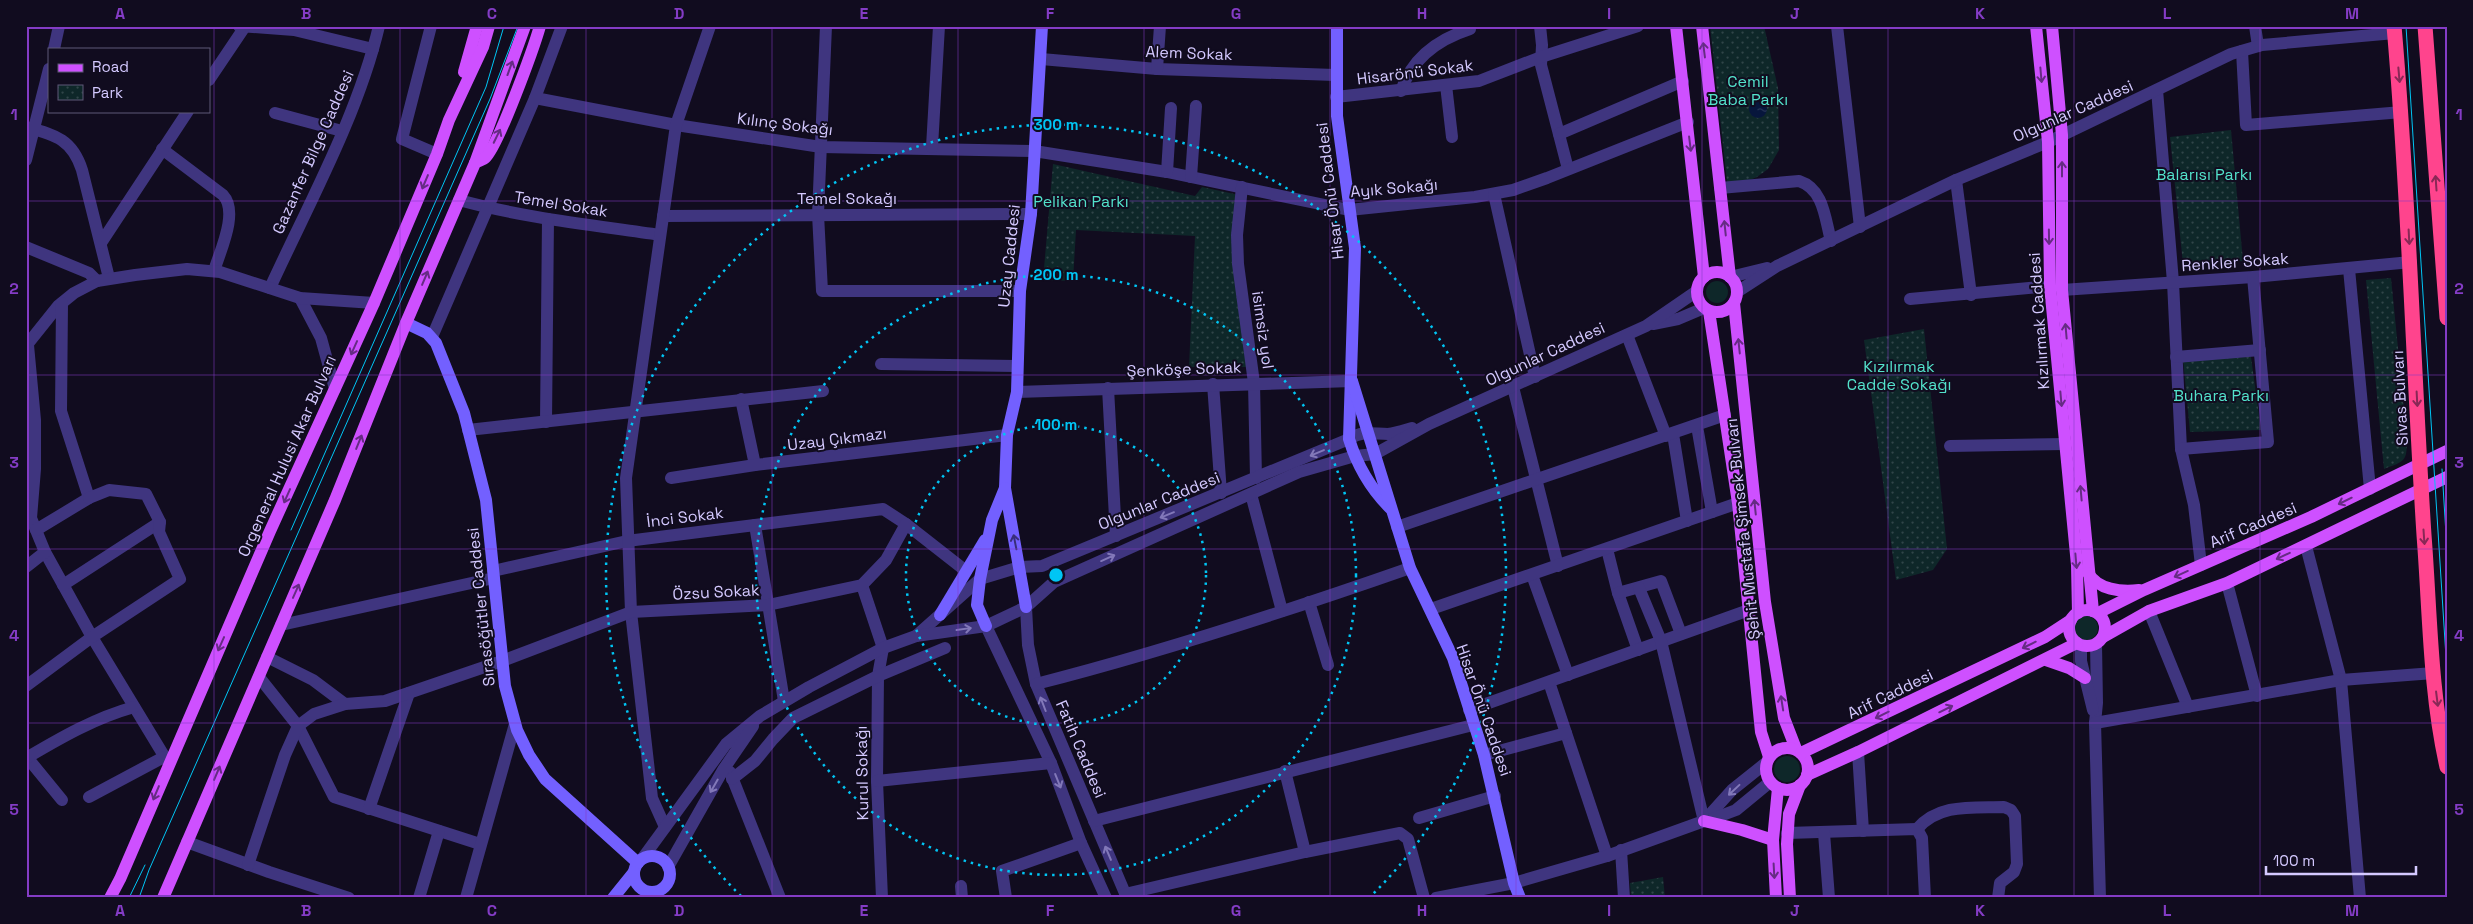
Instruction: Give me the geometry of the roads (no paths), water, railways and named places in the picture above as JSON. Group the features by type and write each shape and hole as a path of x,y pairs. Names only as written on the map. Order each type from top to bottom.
{"highway":[{"path":"2425,26 2443,223 2447,318"},
{"name":"Sivas Bulvarı","path":"2395,30 2402,112 2421,488 2434,673 2447,768"}],"main road":[{"path":"449,120 473,45 477,26"},
{"name":"Orgeneral Hulusi Akar Bulvarı","path":"110,898 166,761 374,303 437,154 449,120 483,47 489,26"},
{"path":"163,898 335,500 406,323 475,163 525,26"},
{"path":"475,163 486,158 499,132 528,64 540,26"},
{"name":"Uzay Caddesi","path":"1026,607 1005,488 1007,435 1017,392 1016,366 1020,291 1031,214 1042,26"},
{"name":"Hisar Önü Caddesi","path":"1336,26 1336,97 1340,152 1355,248 1349,439 1354,456 1378,495 1392,510"},
{"path":"1676,26 1704,277 1697,291 1698,298 1706,309 1720,312 1736,298 1730,277 1702,26"},
{"name":"Kızılırmak Caddesi","path":"2036,26 2048,142 2065,444 2077,565 2074,617"},
{"name":"Kızılırmak Caddesi","path":"2052,26 2062,135 2056,288 2088,572 2095,612"},
{"path":"1704,277 1714,272 1730,277"},
{"name":"Şehit Mustafa Şimsek Bulvarı","path":"1736,298 1765,602 1784,718 1798,751 1807,763 1804,780"},
{"name":"Şehit Mustafa Şimsek Bulvarı","path":"1706,309 1738,503 1761,732 1768,760 1766,774 1774,785 1773,840 1776,898"},
{"path":"406,323 432,337"},
{"name":"Sırasöğütler Caddesi","path":"432,337 440,350 468,430 486,500 502,661 508,701 515,724 530,755 545,779 638,865"},
{"name":"Hisar Önü Caddesi","path":"1352,381 1410,568 1453,658 1484,755 1514,883 1520,898"},
{"name":"Arif Caddesi","path":"2095,612 2311,517 2447,451"},
{"path":"1774,785 1790,790 1804,780 1858,752 2046,660 2079,645 2100,640 2150,611 2227,583 2447,477"},
{"name":"Uzay Caddesi","path":"986,626 977,606 980,579 992,520 1005,488"},
{"path":"940,615 990,531"},
{"path":"2088,572 2095,582 2103,586 2124,590 2144,590"},
{"path":"2079,645 2070,635 2074,617 2095,612 2104,622 2100,640"},
{"name":"Arif Caddesi","path":"1798,751 2045,637 2074,617"},
{"path":"2046,660 2065,666 2085,678"},
{"path":"1768,760 1773,752 1784,748 1798,751"},
{"path":"1790,898 1787,833 1789,814 1804,780"},
{"path":"1704,821 1773,840"},
{"path":"613,898 638,865 656,857 668,867 670,877 664,894 642,895 636,882 638,865"}],"street":[{"path":"54,48 59,26"},
{"name":"Gazanfer Bilge Caddesi","path":"270,288 360,91 379,26"},
{"path":"431,26 402,140 437,154"},
{"path":"432,337 535,98 562,26"},
{"path":"665,827 652,798 631,612 626,478 676,124 710,26"},
{"path":"676,124 715,26"},
{"path":"826,26 818,214 822,291 1020,291"},
{"path":"932,148 938,26"},
{"path":"1157,69 1160,26"},
{"path":"1401,91 1408,73 1420,58 1442,41 1470,29 1470,26"},
{"path":"1540,26 1541,64 1568,169"},
{"name":"Hisarönü Sokak","path":"1336,97 1479,81 1541,57 1638,26"},
{"path":"1837,26 1860,227"},
{"path":"2255,26 2258,46"},
{"path":"210,78 242,27 294,30 373,48"},
{"name":"Olgunlar Caddesi","path":"1777,266 1956,180 2048,142 2217,60 2242,50 2258,46 2395,30"},
{"path":"2242,50 2246,124 2402,112"},
{"name":"Alem Sokak","path":"1041,59 1157,69 1336,74"},
{"path":"26,160 30,128 48,72"},
{"path":"1559,134 1683,81"},
{"path":"1446,85 1452,137"},
{"path":"2157,90 2173,282 2181,450 2194,505 2201,565"},
{"name":"Kılınç Sokağı","path":"535,98 676,124 821,147 1034,151"},
{"path":"1191,177 1196,106"},
{"path":"1167,172 1171,108"},
{"path":"101,243 187,112"},
{"path":"275,113 342,131"},
{"name":"Ayık Sokağı","path":"1034,151 1167,172 1350,210 1494,194 1530,184 1688,122"},
{"path":"30,128 59,138 76,154 101,243 103,280"},
{"path":"162,149 223,195 230,204 230,216 214,271"},
{"path":"1956,180 1971,295"},
{"path":"1720,188 1799,181 1805,183 1818,195 1831,241"},
{"name":"isimsiz yol","path":"1242,187 1237,236 1238,264 1254,383 1256,478"},
{"path":"1494,194 1535,377"},
{"name":"Temel Sokak","path":"459,200 487,208 548,219 660,235"},
{"name":"Temel Sokağı","path":"663,216 1031,214"},
{"path":"546,422 548,219"},
{"path":"26,247 103,280"},
{"name":"Renkler Sokak","path":"1910,299 2056,288 2253,277 2411,262"},
{"path":"1730,277 1777,266"},
{"path":"1736,298 1777,266"},
{"path":"88,797 166,761 92,637 45,552 31,518 29,509 35,428 27,345 62,303 74,293 103,280 187,269 214,271 300,298 374,303"},
{"path":"2349,269 2370,488"},
{"path":"2181,450 2268,442 2253,277"},
{"path":"1646,326 1697,291"},
{"path":"300,298 321,338 335,389"},
{"path":"62,303 61,411 89,498"},
{"path":"1646,326 1678,319 1706,309"},
{"name":"Olgunlar Caddesi","path":"638,865 726,744 760,716 784,701 883,648 916,636 986,626 1026,607 1054,582 1299,472 1354,456 1375,454 1429,424 1646,326"},
{"path":"1627,334 1670,435 1687,521"},
{"path":"2176,357 2260,350"},
{"path":"881,364 1016,366"},
{"name":"Şenköşe Sokak","path":"1017,392 1213,384 1352,381"},
{"path":"1213,384 1221,493"},
{"path":"1513,387 1558,566"},
{"path":"1108,388 1116,536"},
{"path":"468,430 823,391"},
{"path":"741,399 755,465"},
{"path":"1397,527 1725,416"},
{"name":"Olgunlar Caddesi","path":"916,636 980,579 1020,566 1042,566 1367,431 1390,434 1429,424"},
{"path":"1698,426 1712,512"},
{"name":"Uzay Çıkmazı","path":"671,478 755,465 1007,435"},
{"path":"1950,446 2065,444"},
{"path":"26,686 92,637 180,579 158,532 160,522 146,494 109,490 89,498 36,530"},
{"path":"1251,494 1282,611"},
{"path":"1431,609 1738,503"},
{"name":"İnci Sokak","path":"281,625 627,541 883,509 906,524"},
{"path":"63,584 160,522"},
{"path":"883,648 862,585 886,560 906,524 966,571"},
{"path":"755,525 784,701"},
{"path":"2306,546 2340,680 2360,898"},
{"path":"1607,548 1618,593 1638,650"},
{"path":"26,567 45,552"},
{"path":"1036,684 1106,666 1282,611 1410,568"},
{"path":"1532,575 1568,675"},
{"path":"1618,593 1660,581 1681,634"},
{"path":"2227,583 2256,696"},
{"name":"Özsu Sokak","path":"298,726 321,710 345,704 384,701 502,661 631,612 768,605 862,585"},
{"path":"1639,588 1661,641 1704,821"},
{"path":"1309,602 1328,665"},
{"name":"Fatih Caddesi","path":"1026,607 1028,645 1036,684 1126,896"},
{"path":"1469,710 1749,610"},
{"path":"2150,611 2188,707"},
{"name":"Fatih Caddesi","path":"986,626 1051,763 1081,843 1106,898"},
{"path":"2100,640 2095,719 2100,898"},
{"path":"2079,645 2089,703 2095,719"},
{"name":"Kurul Sokağı","path":"881,897 877,781 878,676 883,648"},
{"path":"732,779 755,761 772,739 793,718 878,676 946,648"},
{"path":"267,657 313,680 345,704"},
{"path":"2095,719 2188,707 2340,680 2434,673"},
{"path":"259,676 298,726 334,798 480,844"},
{"path":"1549,682 1607,856"},
{"path":"369,809 409,693"},
{"path":"62,800 27,757 66,734 106,715 134,707"},
{"path":"668,867 727,764 760,716"},
{"path":"466,898 515,724"},
{"path":"1094,821 1473,725"},
{"path":"248,865 298,726"},
{"path":"1484,755 1566,733"},
{"path":"1858,752 1863,831"},
{"path":"1704,821 1732,790 1768,760"},
{"path":"877,781 1051,763"},
{"path":"727,764 780,898"},
{"path":"1285,772 1305,852"},
{"path":"1436,898 1514,883 1607,856 1736,810 1774,785"},
{"path":"1419,818 1495,796"},
{"path":"1787,833 1917,829 1933,815 1949,809 2004,807 2011,810 2016,820 2017,864 2014,872 1998,886 1998,898"},
{"path":"1917,829 1922,838 1925,898"},
{"path":"419,898 439,831"},
{"path":"1126,896 1305,852 1400,832 1408,839 1424,898"},
{"path":"1824,833 1829,898"},
{"path":"187,842 248,865 349,898"},
{"path":"1006,898 1002,871 1081,843"},
{"path":"1621,850 1624,898"}],"water":[{"path":"1758,100 1764,103 1767,109 1764,115 1758,118 1752,115 1749,109 1752,103"}],"tram line":[{"path":"291,530 486,87 504,26"},
{"path":"139,898 149,870 490,99 518,26"},
{"path":"2406,26 2447,673"},
{"path":"2442,469 2447,551"},
{"path":"129,898 145,865"}],"park label":[{"name":"Cemil Baba Parkı","path":"1748,90"},
{"name":"Balarısı Parkı","path":"2204,174"},
{"name":"Pelikan Parkı","path":"1081,201"},
{"name":"Kızılırmak Cadde Sokağı","path":"1899,375"},
{"name":"Buhara Parkı","path":"2221,395"}]}
